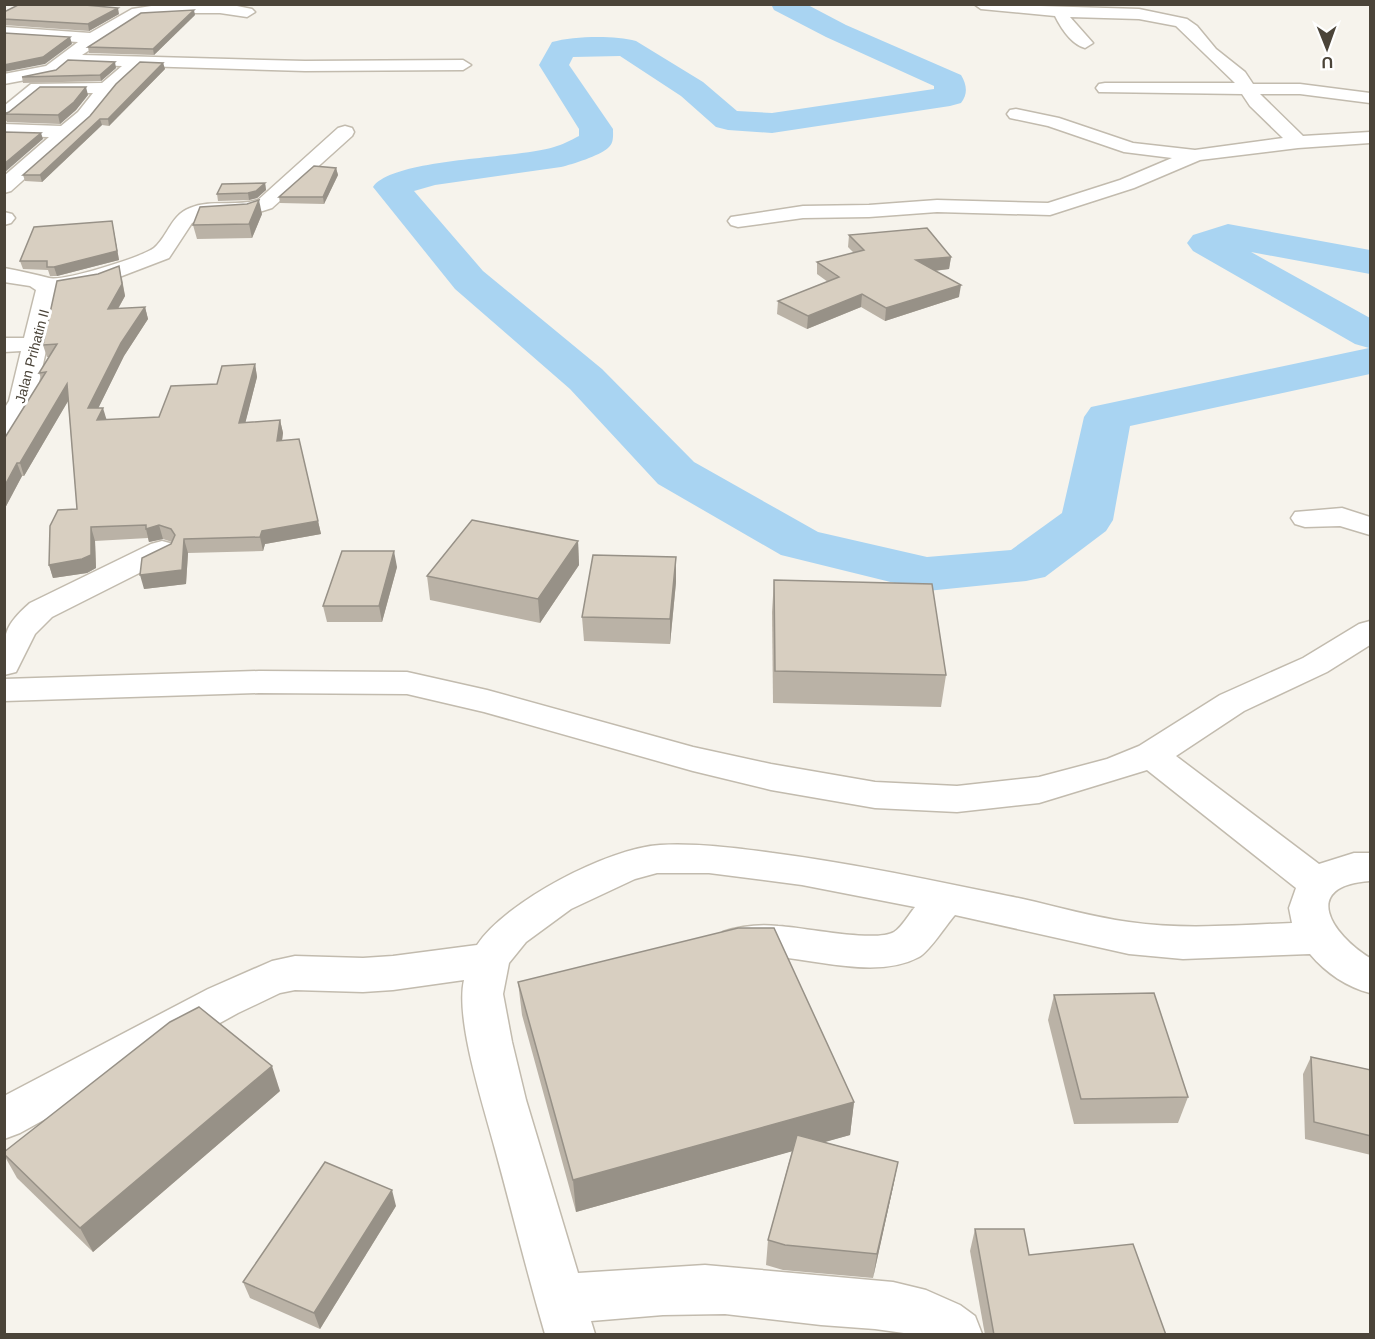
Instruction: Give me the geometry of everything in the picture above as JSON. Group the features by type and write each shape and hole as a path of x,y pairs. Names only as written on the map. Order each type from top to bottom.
{"street":[{"path":"981,4 1036,7 1060,12 1175,13 1206,49 1235,72 1256,102 1298,142"},
{"path":"4,79 51,70 127,16 149,10 215,8 247,12"},
{"path":"1060,12 1068,26 1085,43"},
{"path":"4,32 93,38"},
{"path":"65,59 336,66 463,65"},
{"path":"4,187 92,107 107,88 136,62"},
{"path":"4,115 37,88 107,88"},
{"path":"1105,88 1300,89 1371,98"},
{"path":"1016,114 1053,122 1124,146 1196,155 1298,142 1371,138"},
{"path":"4,130 65,132"},
{"path":"48,288 54,284 93,279 161,253 190,214 250,209 264,204 345,132"},
{"path":"738,221 803,212 869,212 938,206 1028,210 1050,208 1128,184 1196,155"},
{"path":"4,160 33,161"},
{"name":"Jalan Prihatin II","path":"4,275 37,280 48,288 20,344 22,401 8,422"},
{"path":"4,388 20,344"},
{"path":"1305,518 1342,517 1371,526"},
{"path":"4,665 17,635 27,621 41,610 162,550"},
{"path":"4,690 248,682 406,683 487,701 693,759 771,777 865,794 957,799 1038,790 1082,780 1151,755 1232,703 1315,665 1371,631"},
{"path":"1151,755 1317,884"},
{"path":"957,1335 932,1318 913,1309 883,1303 824,1301 708,1290 565,1317 490,1042 482,994 489,960 512,931 557,898 624,868 657,859 746,862 946,898 1103,934 1152,941 1183,943 1320,938"},
{"path":"1371,867 1357,866 1333,872 1317,884 1310,896 1309,909 1312,923 1320,938 1334,954 1371,978"},
{"path":"705,950 743,942 796,944 858,951 897,948 906,945 946,898"},
{"path":"4,1119 223,1001 272,978 295,973 363,975 393,973 489,960"}],"building":[{"path":"20,4 74,4 118,8 88,24 4,19 4,12"},
{"path":"194,10 153,49 88,47 141,13"},
{"path":"4,33 70,37 43,57 4,65"},
{"path":"68,60 115,62 100,75 22,77 56,70"},
{"path":"140,62 163,63 108,119 100,119 40,175 23,175 90,116 116,84"},
{"path":"40,87 86,87 74,102 58,115 4,114"},
{"path":"4,132 41,133 4,164"},
{"path":"314,166 336,168 323,197 279,197"},
{"path":"265,183 256,191 248,193 217,194 222,184"},
{"path":"259,200 249,224 193,225 200,207 247,204"},
{"path":"112,221 117,251 54,267 47,267 47,261 20,261 34,227"},
{"path":"927,228 951,257 916,260 961,285 886,308 862,294 808,316 778,301 839,277 817,262 864,250 849,235"},
{"path":"119,266 122,284 108,309 145,307 121,343 88,408 103,408 97,420 159,417 171,386 217,384 222,366 255,364 239,423 280,420 277,441 299,439 318,521 262,531 260,537 184,539 182,570 140,575 142,558 171,544 175,535 171,529 159,525 146,529 146,525 91,527 91,555 82,559 49,565 50,526 58,510 77,509 67,384 4,487 4,439 46,372 39,373 57,344 43,345 57,281 98,274"},
{"path":"472,520 578,541 538,599 427,576"},
{"path":"342,551 394,551 379,606 323,606"},
{"path":"593,555 676,557 670,619 582,617"},
{"path":"774,580 932,584 946,675 775,671"},
{"path":"738,928 774,928 854,1102 573,1180 518,982"},
{"path":"1154,993 1188,1097 1081,1099 1054,995"},
{"path":"199,1007 272,1066 80,1228 4,1152 170,1022"},
{"path":"1311,1057 1371,1070 1371,1136 1314,1122"},
{"path":"797,1135 898,1162 877,1254 785,1245 768,1240"},
{"path":"325,1162 392,1190 314,1313 243,1282"},
{"path":"975,1229 1024,1229 1029,1255 1133,1244 1166,1335 994,1335"}],"waterway":[{"path":"784,4 836,31 950,82 950,96 772,123 728,120 692,89 626,47 562,48 554,65 596,129 596,141 561,157 431,175 391,187 469,280 586,379 676,473 800,544 927,574 1026,565 1087,520 1108,417 1370,361"},
{"path":"1370,262 1228,236 1207,243 1370,335"}]}
